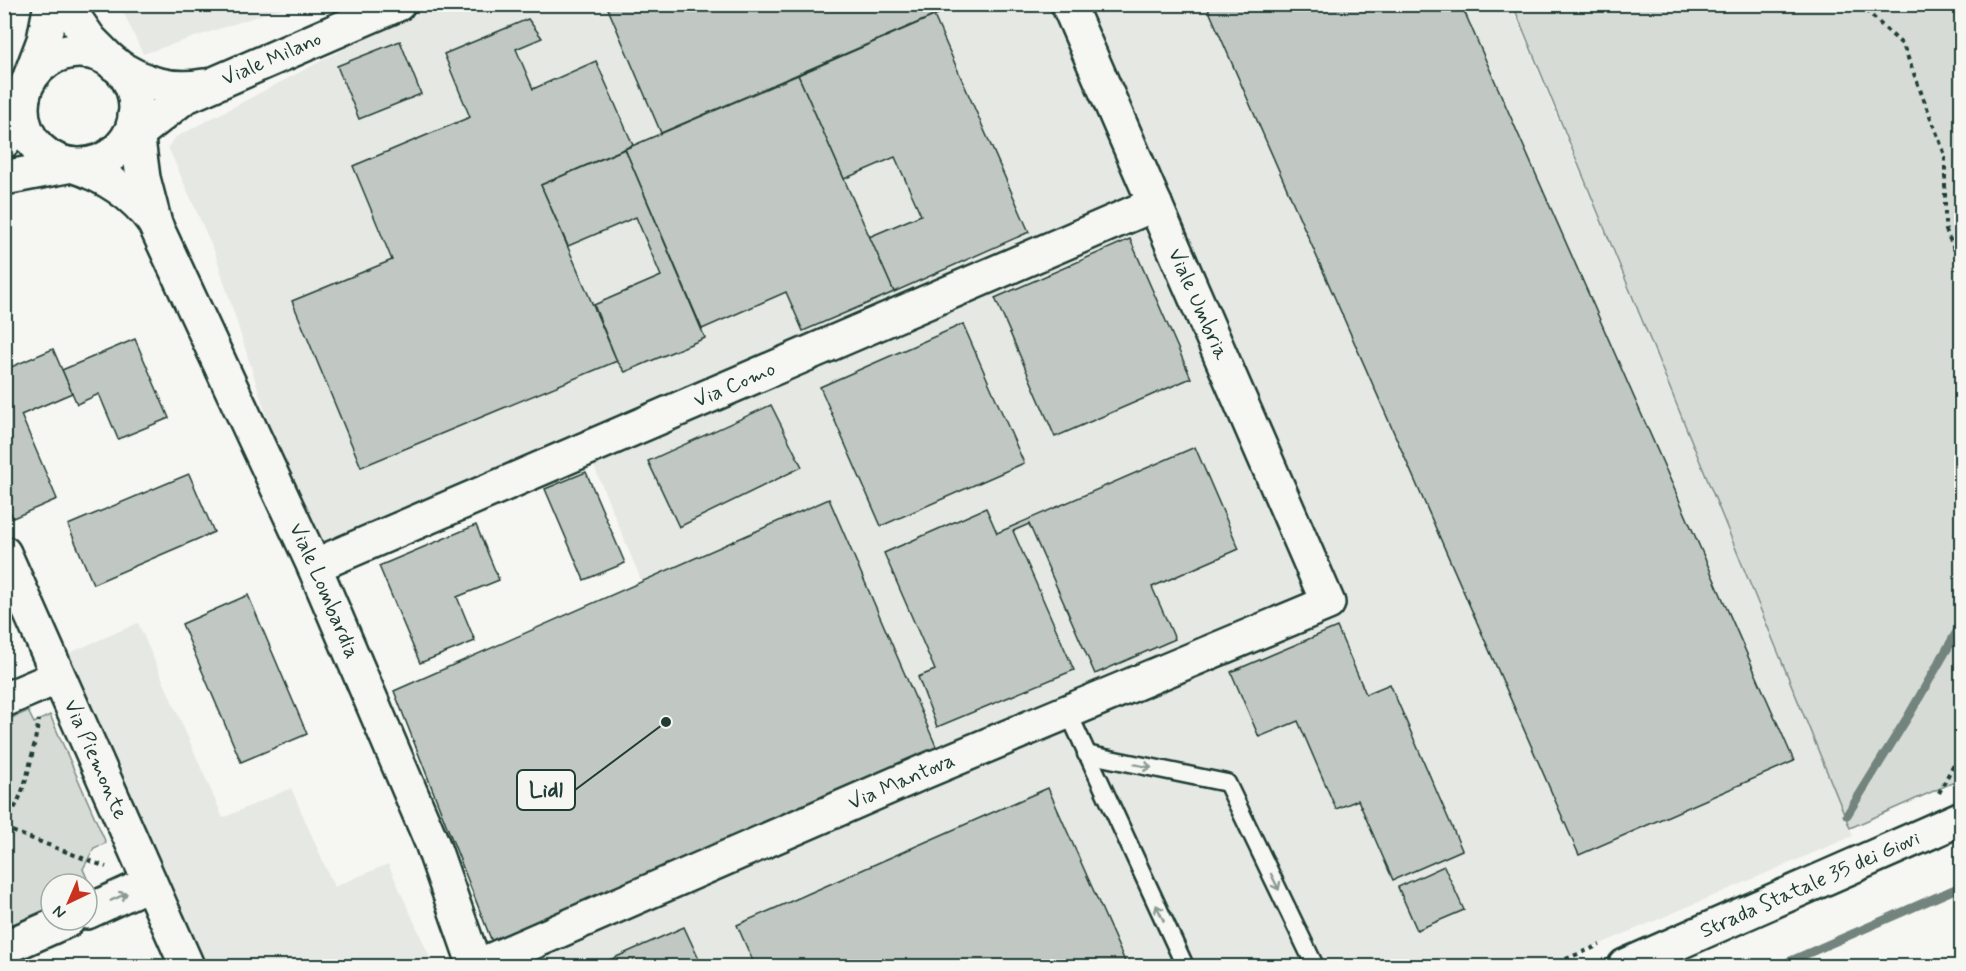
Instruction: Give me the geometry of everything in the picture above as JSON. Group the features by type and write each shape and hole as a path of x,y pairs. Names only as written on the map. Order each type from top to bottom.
{"street":[{"path":"4,141 44,40 51,4"},
{"path":"65,4 90,40 131,85 135,99 130,132"},
{"name":"Viale Milano","path":"209,85 398,4"},
{"name":"Viale Umbria","path":"1068,4 1328,603"},
{"path":"72,165 52,159 31,139 23,119 25,90 43,64 65,53 89,52 147,83 168,88 209,85"},
{"path":"4,178 98,162 130,132 209,85"},
{"name":"Viale Lombardia","path":"130,132 155,224 314,566 432,843 477,966"},
{"name":"Viale Lombardia","path":"72,165 96,173 125,190 155,224"},
{"name":"Via Como","path":"314,566 1155,204"},
{"name":"Via Piemonte","path":"4,553 32,688 150,883 187,966"},
{"name":"Via Mantova","path":"477,966 921,773 1328,603"},
{"name":"Strada Statale 35 dei Giovi","path":"1625,966 1962,818"},
{"path":"99,906 150,883"},
{"path":"4,948 41,932"}],"lane":[{"path":"1068,712 1185,966"},
{"path":"1086,754 1227,783 1315,966"}],"path":[{"path":"1859,4 1903,45 1945,155 1945,228 1962,268"},
{"path":"4,823 14,812 23,786 39,721 41,705 32,688"},
{"path":"4,828 107,868 119,897"}],"shaded area":[{"path":"120,5 291,5 143,54"},
{"path":"428,5 1511,5 1853,836 1549,966 478,966 920,773 646,592 587,449 314,566 215,253 168,147 176,137"},
{"path":"1513,5 1961,5 1961,779 1850,828"},
{"path":"138,623 223,818 291,788 334,887 388,864 434,966 202,966 65,655"},
{"path":"28,711 34,723 50,715 106,843 94,848 83,869 84,872 39,872 39,912 5,928 5,721"}],"building":[{"path":"606,4 961,4 661,133"},
{"path":"1206,4 1461,4 1794,761 1579,855"},
{"path":"934,16 1029,232 894,292 869,237 921,215 895,157 844,179 798,75"},
{"path":"528,19 542,38 516,49 533,89 596,61 633,145 541,185 617,361 361,467 292,301 392,260 353,166 470,117 444,54"},
{"path":"400,41 421,94 359,119 337,66"},
{"path":"798,75 894,292 803,331 786,292 702,329 625,149"},
{"path":"625,149 705,338 625,372 617,361 594,305 661,276 636,217 568,246 541,185"},
{"path":"1130,239 1191,378 1055,437 995,298"},
{"path":"963,324 1024,463 881,526 820,387"},
{"path":"135,339 169,418 118,439 99,394 77,404 62,370"},
{"path":"53,349 72,393 21,415 57,499 13,518 4,498 4,370"},
{"path":"771,405 802,467 679,527 648,461"},
{"path":"1195,447 1239,549 1152,587 1175,639 1095,674 1029,524 1013,531 1074,670 937,727 918,677 935,670 884,553 986,508 997,533"},
{"path":"586,472 625,563 584,580 545,489"},
{"path":"189,474 214,532 93,584 68,525"},
{"path":"829,499 939,753 494,947 394,691"},
{"path":"476,525 499,580 457,597 475,641 420,663 379,566"},
{"path":"248,595 307,734 241,762 182,624"},
{"path":"1337,627 1366,694 1390,684 1462,850 1393,880 1358,800 1336,809 1298,721 1259,737 1231,672"},
{"path":"1048,788 1127,966 755,966 737,925"},
{"path":"1444,866 1464,910 1417,930 1398,887"},
{"path":"684,927 702,966 596,966"},
{"path":"68,960 70,966 52,966"}],"waterway":[{"path":"1847,815 1909,715 1962,623"},
{"path":"1779,966 1962,886"}],"place":[{"name":"Lidl","path":"666,722"}]}
